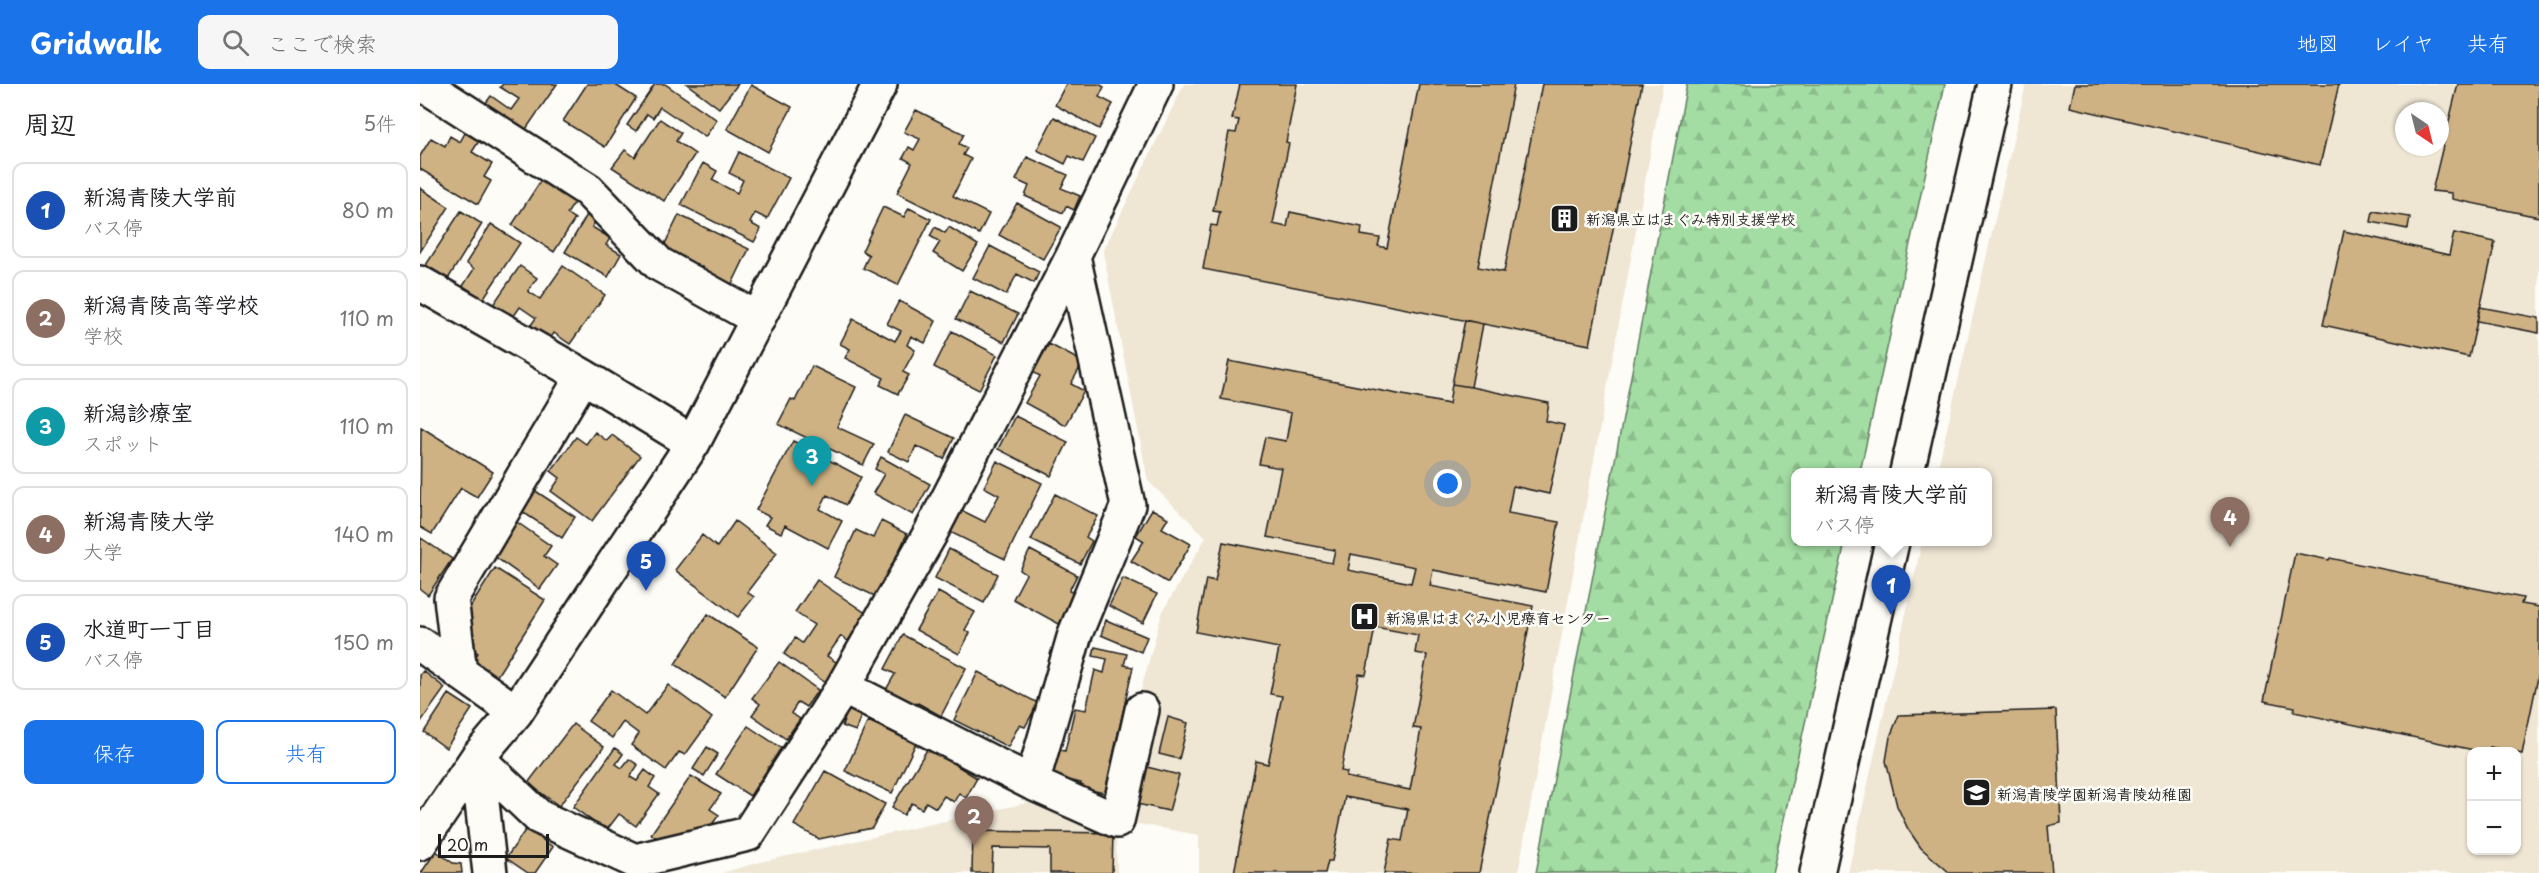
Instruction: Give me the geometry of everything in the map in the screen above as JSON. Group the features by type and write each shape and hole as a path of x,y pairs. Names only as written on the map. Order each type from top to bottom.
{"street":[{"path":"423,84 588,190 659,264 758,319"},
{"path":"423,831 477,758 516,712 693,443 880,84"},
{"path":"477,758 539,817 635,861 748,834 843,687 930,534 1073,256 1156,84"},
{"path":"1908,468 1995,84"},
{"path":"1032,783 1075,634 1128,505 1073,256"},
{"path":"420,283 583,376 693,443"},
{"path":"460,673 451,598 583,376"},
{"path":"1816,873 1891,546"},
{"path":"420,644 516,712"},
{"path":"843,687 1032,783 1117,821 1142,710"},
{"path":"477,758 490,873"}],"shaded area":[{"path":"1184,84 1663,84 1518,873 1199,873 1199,835 1127,822 1138,701 1162,613 1206,537 1148,481 1103,251"},
{"path":"2026,84 2539,84 2539,873 1848,873 1921,546 1992,546 1992,468 1938,468"},
{"path":"1031,802 1116,830 1117,873 722,873 756,863"}],"green space":[{"path":"1687,84 1945,84 1861,468 1791,468 1791,546 1844,546 1772,873 1536,873"}],"building":[{"path":"503,84 557,84 522,135 482,108 491,96 511,110 519,99 500,87"},
{"path":"587,84 614,84 636,98 605,147 563,121"},
{"path":"655,84 665,84 717,120 705,137 660,107 653,118 647,114 636,131 627,125"},
{"path":"687,84 738,84 719,108"},
{"path":"1066,84 1099,84 1104,87 1099,97 1113,104 1099,129 1055,105"},
{"name":"新潟県立はまぐみ特別支援学校","path":"1240,84 1297,84 1286,142 1289,143 1273,224 1287,227 1290,212 1362,227 1361,235 1380,238 1378,246 1387,248 1419,84 1514,84 1478,267 1504,272 1542,84 1642,84 1590,345 1203,269 1211,225 1217,226 1220,212 1213,211 1229,132 1236,133 1239,120 1232,119"},
{"path":"2075,84 2339,84 2320,165 2070,107"},
{"path":"2458,84 2539,84 2539,217 2452,199 2452,193 2432,191 2441,156 2449,156 2449,121"},
{"path":"751,85 792,107 768,152 727,129"},
{"path":"916,110 964,134 959,144 967,148 963,155 971,159 953,196 989,214 979,234 897,193 912,163 903,158 909,147 914,150 920,139 904,132"},
{"path":"1054,117 1095,138 1083,162 1069,156 1065,164 1037,150"},
{"path":"660,119 681,133 676,141 695,154 664,201 612,167 625,150 635,157"},
{"path":"465,133 479,141 472,152 492,164 484,177 491,181 478,204 420,169 420,156 431,138 445,146 450,136 460,142"},
{"path":"739,152 789,178 767,219 755,213 750,223 761,229 754,242 681,205 703,163 717,171 712,180 737,193 743,180 729,173"},
{"path":"1027,157 1068,175 1061,188 1080,196 1074,210 1066,206 1063,213 1025,196 1029,186 1016,180"},
{"path":"545,174 579,195 567,214 575,219 554,252 512,225"},
{"path":"420,188 449,207 420,252"},
{"path":"1017,203 1061,227 1043,259 999,235"},
{"path":"883,207 904,217 909,208 931,219 898,285 863,268 869,255 862,251"},
{"path":"461,211 482,224 448,279 426,265"},
{"path":"2373,211 2410,217 2408,229 2371,222"},
{"path":"588,213 597,219 592,227 610,238 606,245 621,254 608,277 565,252"},
{"path":"679,215 749,249 732,284 662,250"},
{"path":"491,224 520,243 483,299 463,286 474,269 466,263"},
{"path":"935,227 945,233 949,227 978,245 962,271 933,253 940,242 930,236"},
{"path":"2344,231 2449,255 2454,233 2495,242 2469,357 2323,325"},
{"path":"990,246 1039,272 1034,283 1017,274 1006,295 973,278"},
{"path":"520,266 537,278 528,291 540,299 563,266 605,295 570,344 554,333 547,343 528,329 536,318 520,307 509,323 490,309"},
{"path":"970,291 1018,314 1004,342 956,319"},
{"path":"899,301 936,321 925,343 911,336 907,345 915,350 903,372 909,375 898,394 880,385 884,378 845,358 850,349 840,344 853,319 895,341 901,331 887,324"},
{"path":"2480,307 2539,318 2539,333 2477,321"},
{"path":"1465,320 1483,324 1471,387 1452,384"},
{"path":"952,331 997,355 979,390 934,367"},
{"path":"1049,344 1083,362 1071,384 1084,391 1065,425 1025,403 1040,376 1033,372"},
{"name":"新潟県はまぐみ小児療育センター","path":"1229,361 1449,404 1452,384 1471,387 1549,403 1546,421 1564,425 1549,494 1513,486 1508,513 1559,522 1546,592 1433,570 1430,586 1533,606 1479,873 1384,873 1391,839 1402,841 1408,809 1345,797 1332,861 1328,861 1325,873 1234,873 1256,761 1268,764 1282,696 1270,694 1279,648 1196,632 1206,579 1215,581 1223,542 1332,563 1335,550 1267,537 1281,468 1259,464 1265,437 1286,441 1291,413 1221,399","holes":["1351,554 1415,567 1411,583 1348,570","1375,627 1418,635 1415,653 1427,655 1413,728 1421,729 1410,790 1346,777 1347,772 1341,771 1359,674 1366,675"]},
{"path":"812,366 856,387 837,427 874,444 863,465 778,424 791,399 795,401"},
{"path":"905,415 954,438 944,459 916,446 909,462 888,452"},
{"path":"1015,416 1068,442 1051,476 998,449"},
{"path":"421,427 493,472 477,497 461,488 432,534 420,527"},
{"path":"595,432 607,441 612,435 640,456 592,521 551,491 560,478 551,471 576,437 586,444"},
{"path":"793,441 861,477 846,505 827,495 820,509 842,521 828,548 785,525 781,533 765,525 770,517 756,510"},
{"path":"881,457 930,484 913,515 873,493 884,474 875,469"},
{"path":"997,461 1042,483 1005,559 950,532 961,510 985,522 999,495 984,487"},
{"path":"528,486 575,517 562,538 515,507"},
{"path":"1055,494 1098,516 1086,537 1092,541 1080,564 1031,540"},
{"path":"1152,509 1168,518 1162,528 1191,544 1168,583 1131,561 1144,541 1136,536"},
{"path":"511,518 551,546 544,556 557,565 540,589 487,551"},
{"path":"735,521 777,553 747,592 754,597 738,617 675,570 702,535 717,547"},
{"path":"881,521 907,534 877,597 834,577 856,530 873,538"},
{"path":"421,538 452,559 428,595 420,589"},
{"path":"949,549 998,574 984,603 935,578"},
{"path":"1030,550 1077,575 1069,591 1075,594 1059,624 1013,599 1026,574 1020,570"},
{"path":"2295,553 2329,560 2330,558 2523,598 2521,604 2539,607 2539,672 2522,754 2521,747 2467,749 2294,712 2295,707 2264,701"},
{"path":"495,568 545,600 495,679 471,664 478,653 470,648 475,642 465,636 472,626 462,620"},
{"path":"1123,578 1157,594 1143,623 1109,606"},
{"path":"817,580 867,614 848,641 841,636 827,656 839,664 826,683 784,654 795,638 802,643 814,625 795,612"},
{"path":"938,592 975,612 965,630 970,633 959,654 916,630"},
{"path":"708,614 758,647 725,697 675,664"},
{"path":"1106,620 1147,637 1141,652 1101,635"},
{"path":"903,635 966,668 941,716 918,703 913,711 883,695 895,674 885,669"},
{"path":"1095,647 1127,654 1124,665 1133,667 1105,793 1080,788 1081,783 1051,776 1057,749 1065,751 1075,708 1086,710 1095,670 1104,673 1107,659 1093,656"},
{"path":"779,662 818,690 806,707 798,702 791,713 800,719 786,739 752,715 760,704 752,698"},
{"path":"423,671 445,688 420,723 420,675"},
{"path":"978,672 1038,703 1025,727 1019,725 1008,747 954,720"},
{"path":"668,685 712,718 685,755 679,752 666,770 631,745 639,734 623,722 612,738 588,721 611,690 645,715"},
{"path":"449,694 472,709 446,748 424,732"},
{"path":"848,710 861,715 856,731 842,726"},
{"name":"新潟青陵学園新潟青陵幼稚園","path":"2056,710 2061,823 2048,826 2052,873 1950,873 1921,848 1908,829 1897,806 1886,761 1890,737 1899,715"},
{"path":"1168,717 1188,723 1179,759 1159,754"},
{"path":"868,721 916,743 892,793 845,771"},
{"path":"573,724 604,747 559,806 528,783"},
{"path":"748,726 781,748 750,796 716,774"},
{"path":"707,747 718,754 704,776 693,769"},
{"path":"615,748 623,754 616,764 622,768 629,759 638,765 630,777 637,781 645,770 655,778 649,787 659,794 636,826 619,814 606,831 573,807"},
{"path":"928,748 977,778 966,798 959,793 954,802 944,796 936,808 926,802 922,809 912,803 904,815 892,807"},
{"path":"1147,767 1179,775 1169,811 1137,804"},
{"path":"825,771 885,804 872,828 819,839 794,825"},
{"path":"691,776 721,794 710,809 719,815 707,831 662,841 651,834"},
{"path":"526,829 553,847 535,873 528,873 506,858"},
{"path":"973,831 1113,833 1112,873 1050,873 1050,849 993,848 992,873 972,873"},
{"path":"436,851 453,863 461,864 462,873 421,873"}],"place":[{"name":"新潟県立はまぐみ特別支援学校","path":"1565,218"},
{"name":"新潟診療室","path":"812,486"},
{"name":"新潟青陵大学","path":"2230,547"},
{"name":"水道町一丁目","path":"646,591"},
{"name":"新潟青陵大学前","path":"1891,615"},
{"name":"新潟県はまぐみ小児療育センター","path":"1365,617"},
{"name":"新潟青陵学園新潟青陵幼稚園","path":"1976,793"},
{"name":"新潟青陵高等学校","path":"974,846"}]}
